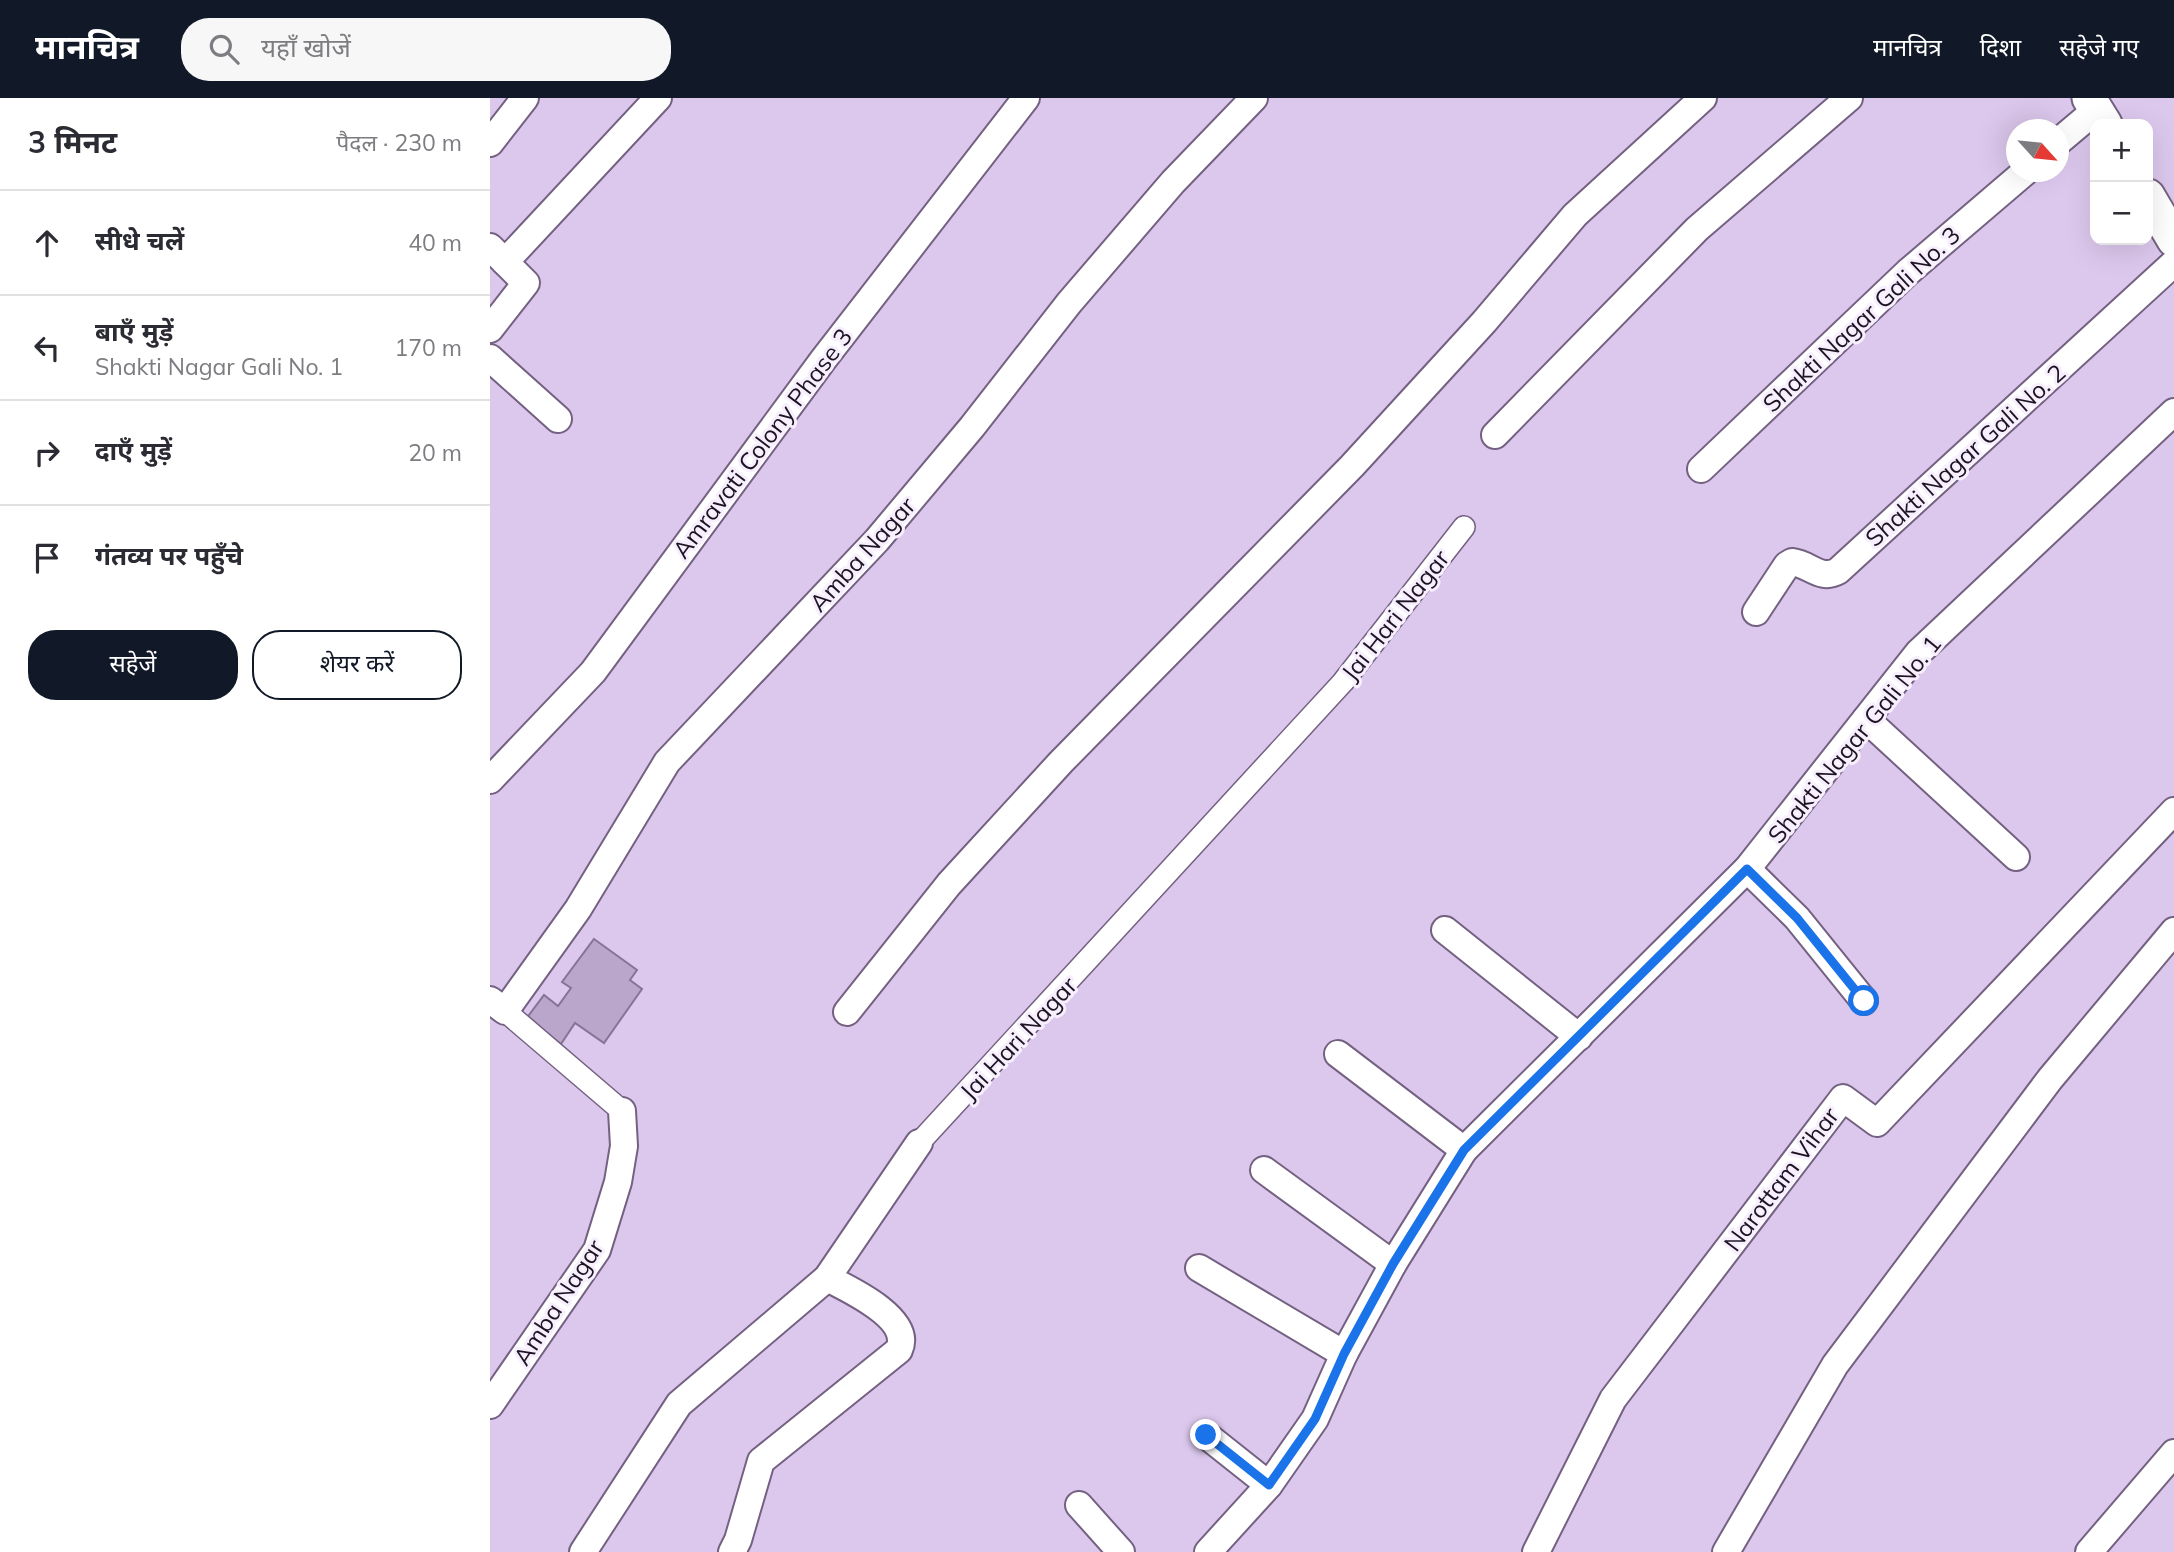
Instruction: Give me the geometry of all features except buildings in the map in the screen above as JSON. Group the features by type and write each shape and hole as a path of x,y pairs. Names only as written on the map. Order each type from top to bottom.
{"street":[{"path":"490,143 525,98"},
{"path":"490,329 526,283 498,255 658,98"},
{"name":"Amravati Colony Phase 3","path":"490,780 593,672 823,360 1026,98"},
{"name":"Amba Nagar","path":"498,1005 578,909 667,762 877,540 972,427 1069,303 1173,182 1254,98"},
{"path":"847,1012 949,884 1061,762 1352,466 1484,322 1575,215 1703,98"},
{"path":"1494,435 1697,229 1849,98"},
{"path":"2069,134 2096,111"},
{"name":"Shakti Nagar Gali No. 3","path":"1701,469 1908,272 2013,182"},
{"path":"2153,204 2174,240"},
{"name":"Shakti Nagar Gali No. 2","path":"1756,612 1787,565 1792,562 1820,574 1829,575 1838,571 2174,263"},
{"path":"490,358 558,419"},
{"name":"Shakti Nagar Gali No. 1","path":"1208,1552 1269,1485 1315,1419 1344,1354 1393,1264 1464,1150 1747,869 1918,653 2174,412"},
{"name":"Jai Hari Nagar","path":"583,1552 679,1404 827,1278 919,1143 1343,682 1464,527"},
{"path":"1866,719 2016,857"},
{"name":"Narottam Vihar","path":"1536,1552 1613,1399 1843,1098 1877,1123 2174,811"},
{"path":"1747,869 1797,918 1864,1001"},
{"path":"1445,930 1579,1037"},
{"path":"1727,1552 1835,1365 2050,1079 2174,931"},
{"path":"498,1005 622,1111"},
{"path":"1338,1054 1464,1150"},
{"name":"Amba Nagar","path":"490,1405 597,1250 618,1182 624,1146 622,1111"},
{"path":"1264,1170 1393,1264"},
{"path":"1199,1268 1344,1354"},
{"path":"732,1552 761,1461 899,1350 904,1341 901,1330 863,1296 827,1278"},
{"path":"1206,1435 1269,1485"},
{"path":"2089,1552 2174,1453"},
{"path":"1079,1504 1121,1552"}],"route":[{"path":"1206,1435 1269,1485 1315,1419 1344,1354 1393,1264 1464,1150 1747,869 1797,918 1864,1001"}]}
